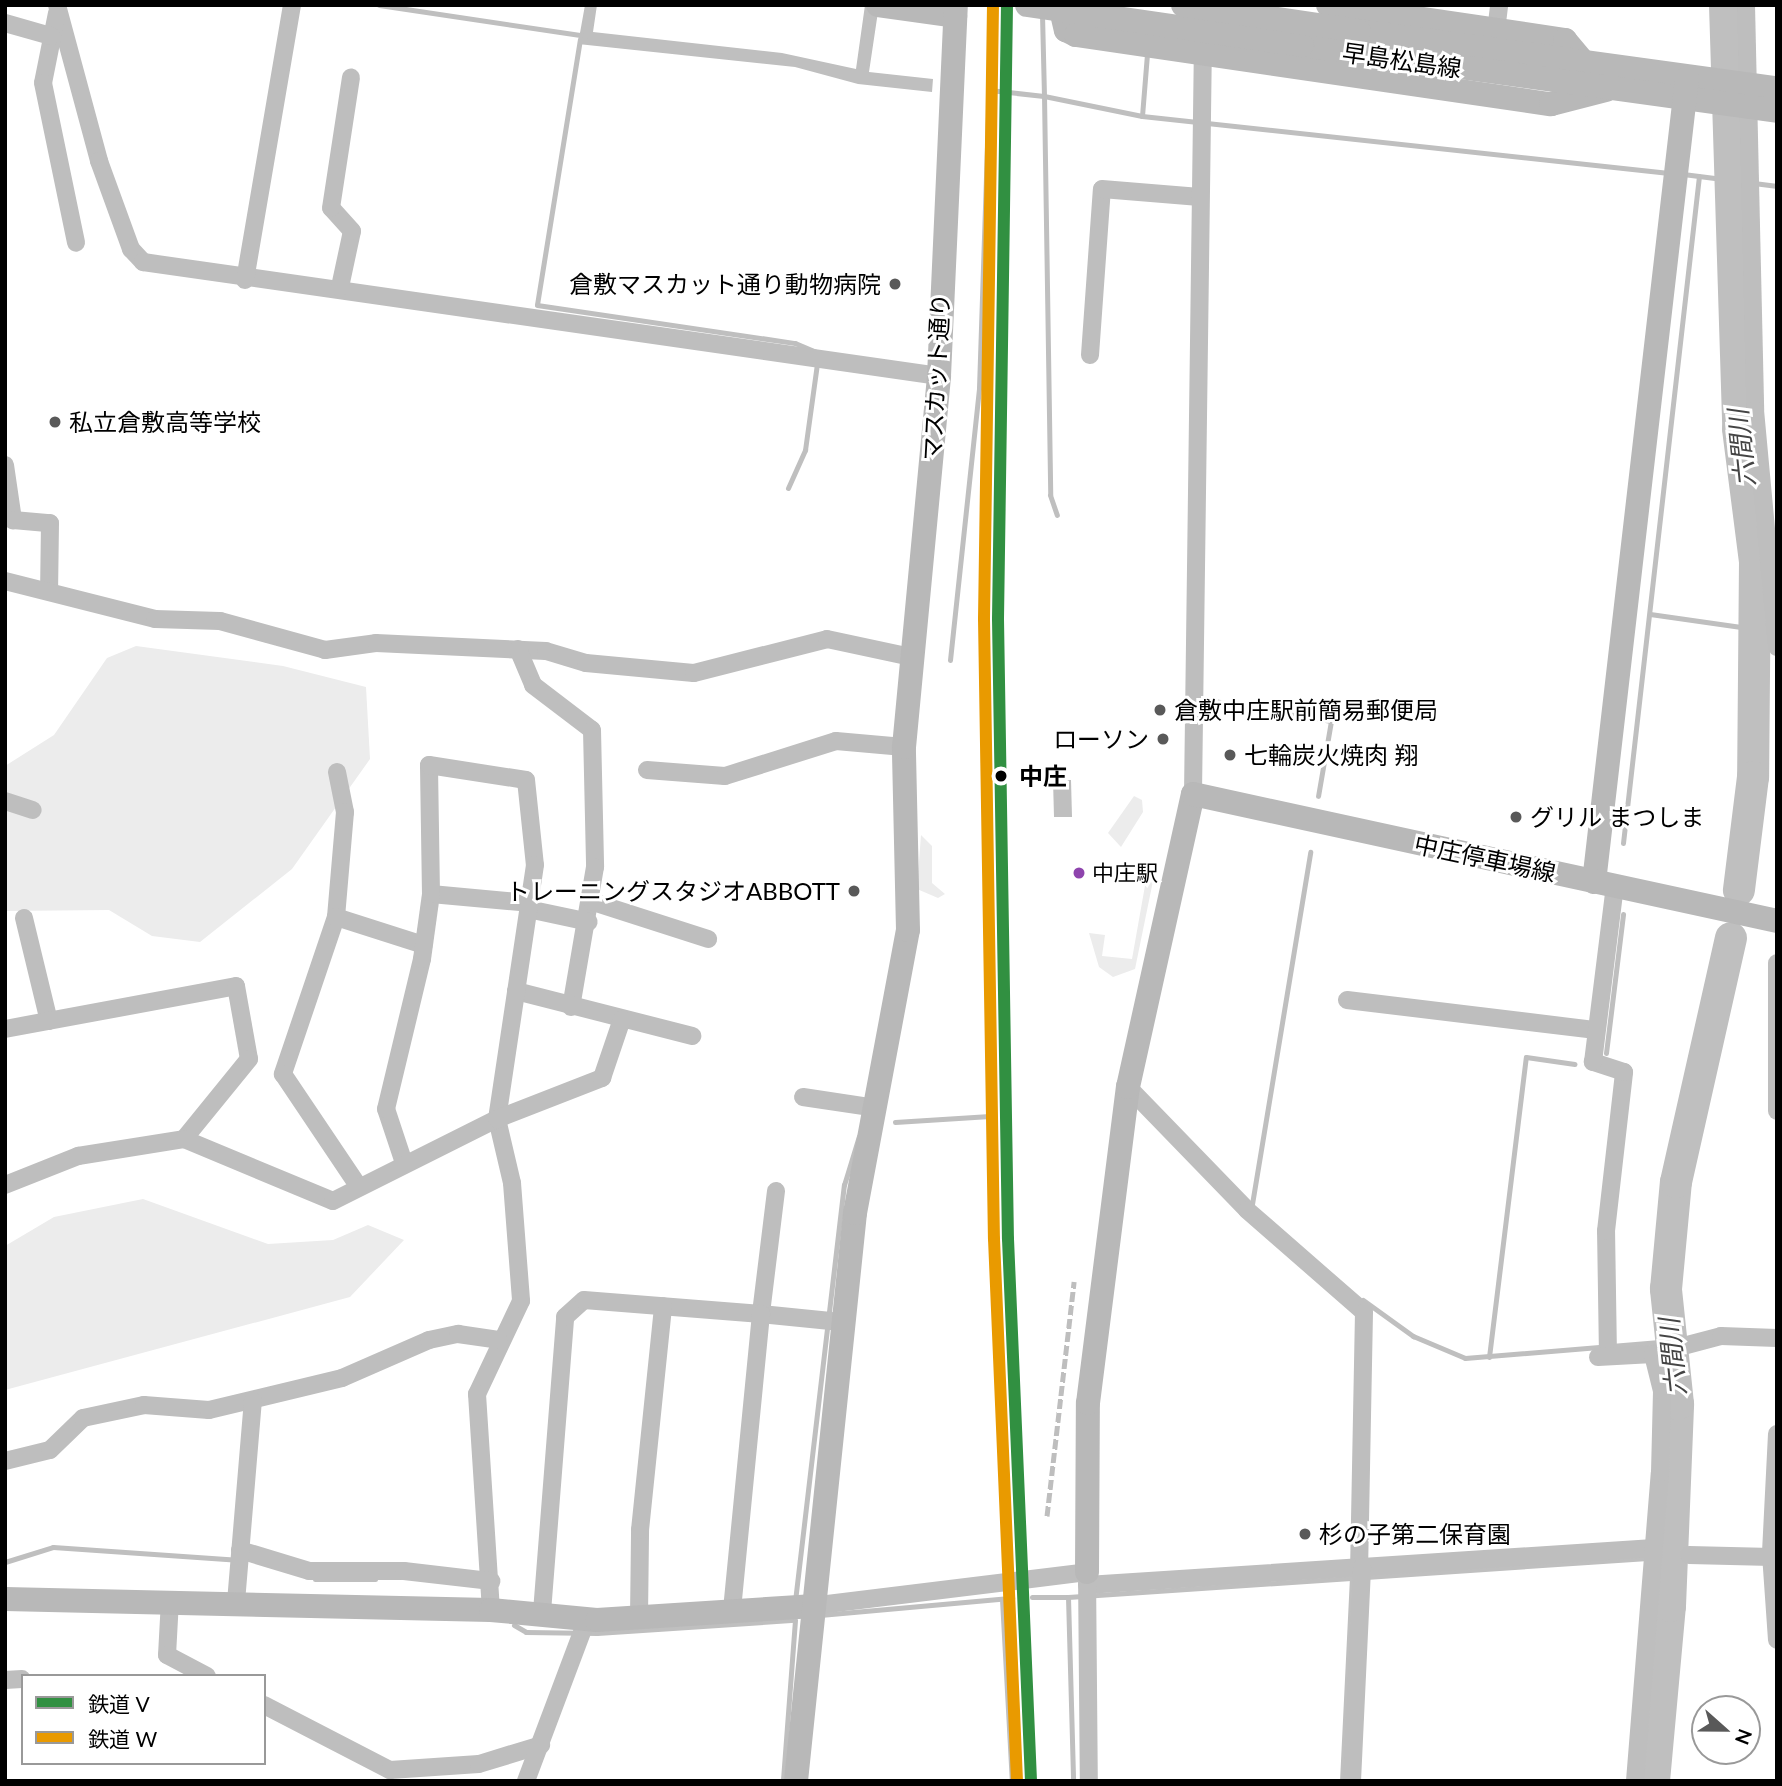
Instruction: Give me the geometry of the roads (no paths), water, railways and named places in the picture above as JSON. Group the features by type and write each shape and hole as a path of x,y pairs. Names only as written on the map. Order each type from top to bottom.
{"street":[{"path":"245,280 292,5"},
{"path":"878,5 955,10"},
{"name":"早島松島線","path":"1027,5 1606,90 1686,89 1747,96 1777,111"},
{"path":"1060,5 1066,30 1076,35 1551,104 1606,90"},
{"name":"早島松島線","path":"1183,5 1587,66 1686,89"},
{"path":"1089,1781 1088,1403 1128,1087 1193,794 1201,54 1208,5"},
{"path":"1328,5 1565,40 1587,66"},
{"path":"1496,31 1499,5"},
{"path":"1746,5 1755,410 1777,646"},
{"path":"57,7 131,250 143,262 245,280 271,276 939,376"},
{"path":"57,7 43,83 76,243"},
{"name":"マスカット通り","path":"796,1781 803,1611 831,1321 877,1108 908,930 904,747 939,376 955,10"},
{"path":"5,23 51,36"},
{"path":"340,287 352,231 331,208 351,78"},
{"name":"早島松島線","path":"1747,96 1777,88"},
{"path":"1686,89 1604,884 1593,1062 1624,1072 1606,1231 1605,1352 1656,1353 1683,1349 1721,1336 1777,1338"},
{"path":"1090,355 1102,189 1200,197"},
{"path":"5,466 13,520 50,523 49,591"},
{"path":"5,581 155,619 220,621 325,650 376,643 517,649 694,673 827,639 911,657"},
{"path":"517,649 533,685 592,730 593,902 571,1007"},
{"path":"647,770 725,776 836,741 904,747"},
{"path":"404,1163 386,1109 424,945 431,894 429,765 526,780 535,865 497,1119 512,1183 521,1301 499,1340 477,1394 491,1610"},
{"path":"337,772 345,812 336,917 283,1073 359,1187"},
{"name":"中庄停車場線","path":"1193,794 1777,921"},
{"path":"5,801 33,810"},
{"path":"431,894 529,906 589,922"},
{"path":"593,902 708,939"},
{"path":"336,917 424,945"},
{"path":"24,918 49,1021"},
{"path":"1777,963 1777,1111"},
{"path":"5,1029 236,986 249,1059 184,1139"},
{"path":"516,991 692,1036"},
{"path":"1347,1000 1596,1030"},
{"path":"5,1185 78,1156 184,1139 333,1201 404,1163 497,1119 602,1078 622,1019"},
{"path":"1128,1087 1247,1210 1364,1312 1352,1781"},
{"path":"803,1097 877,1108"},
{"path":"732,1611 761,1314 776,1191"},
{"path":"542,1612 565,1317 584,1300 831,1321"},
{"path":"639,1617 640,1531 663,1306"},
{"path":"5,1461 50,1450 83,1418 144,1405 209,1410 342,1378 429,1340 458,1334 499,1340"},
{"path":"1635,1781 1653,1554 1662,1391 1656,1353"},
{"path":"236,1602 253,1401"},
{"path":"1777,1434 1772,1557 1777,1640"},
{"path":"5,1599 170,1600 542,1612 587,1628 639,1617 732,1611 803,1611 1009,1582 1087,1587 1653,1554"},
{"path":"1689,1556 1772,1557"},
{"path":"239,1557 309,1571 404,1571 491,1581"},
{"path":"170,1600 167,1655 203,1674"},
{"path":"526,1781 587,1628"},
{"path":"266,1706 390,1770 479,1763 541,1745"}],"waterway":[{"path":"379,5 587,36"},
{"name":"六間川","path":"1725,5 1738,429 1755,561 1753,777 1739,890"},
{"path":"1042,14 1044,96 1142,116 1669,173"},
{"path":"580,39 537,305 795,343 818,353"},
{"path":"1142,116 1147,54"},
{"path":"950,660 979,388 989,90 1044,96 1050,495 1057,515"},
{"name":"六間川","path":"1683,174 1777,186"},
{"path":"1623,843 1699,176"},
{"path":"788,488 805,450 817,363"},
{"path":"1650,614 1755,629"},
{"path":"1208,700 1331,721 1318,796"},
{"path":"1252,1204 1310,852"},
{"path":"1606,1053 1623,914"},
{"name":"六間川","path":"1654,1781 1670,1606 1678,1404 1666,1289 1676,1182 1731,938"},
{"path":"1489,1357 1526,1057 1574,1064"},
{"path":"895,1122 990,1116 1009,1598"},
{"path":"795,1601 844,1185 859,1136"},
{"path":"1363,1300 1413,1336 1465,1358 1671,1341"},
{"path":"5,1562 53,1547 237,1560"},
{"path":"1658,1557 1672,1556"},
{"path":"1068,1597 1648,1558"},
{"path":"1342,1781 1352,1574"},
{"path":"315,1579 375,1579"},
{"path":"1032,1597 1068,1597 1073,1781"},
{"path":"820,1615 1012,1598"},
{"path":"1002,1599 1012,1781"},
{"path":"514,1625 526,1632 597,1633 795,1620 783,1781"}],"railway":[{"path":"1047,1516 1074,1282"}],"rail line":[{"name":"W","path":"993,5 984,619 994,1239 1017,1781"},
{"name":"V","path":"1007,5 998,619 1008,1239 1031,1781"}],"place":[{"name":"倉敷マスカット通り動物病院","path":"895,284"},
{"name":"私立倉敷高等学校","path":"55,422"},
{"name":"倉敷中庄駅前簡易郵便局","path":"1160,710"},
{"name":"ローソン","path":"1163,739"},
{"name":"七輪炭火焼肉 翔","path":"1230,755"},
{"name":"中庄","path":"1001,776"},
{"name":"グリル まつしま","path":"1516,817"},
{"name":"中庄駅","path":"1079,873"},
{"name":"トレーニングスタジオABBOTT","path":"854,891"},
{"name":"杉の子第二保育園","path":"1305,1534"}]}
